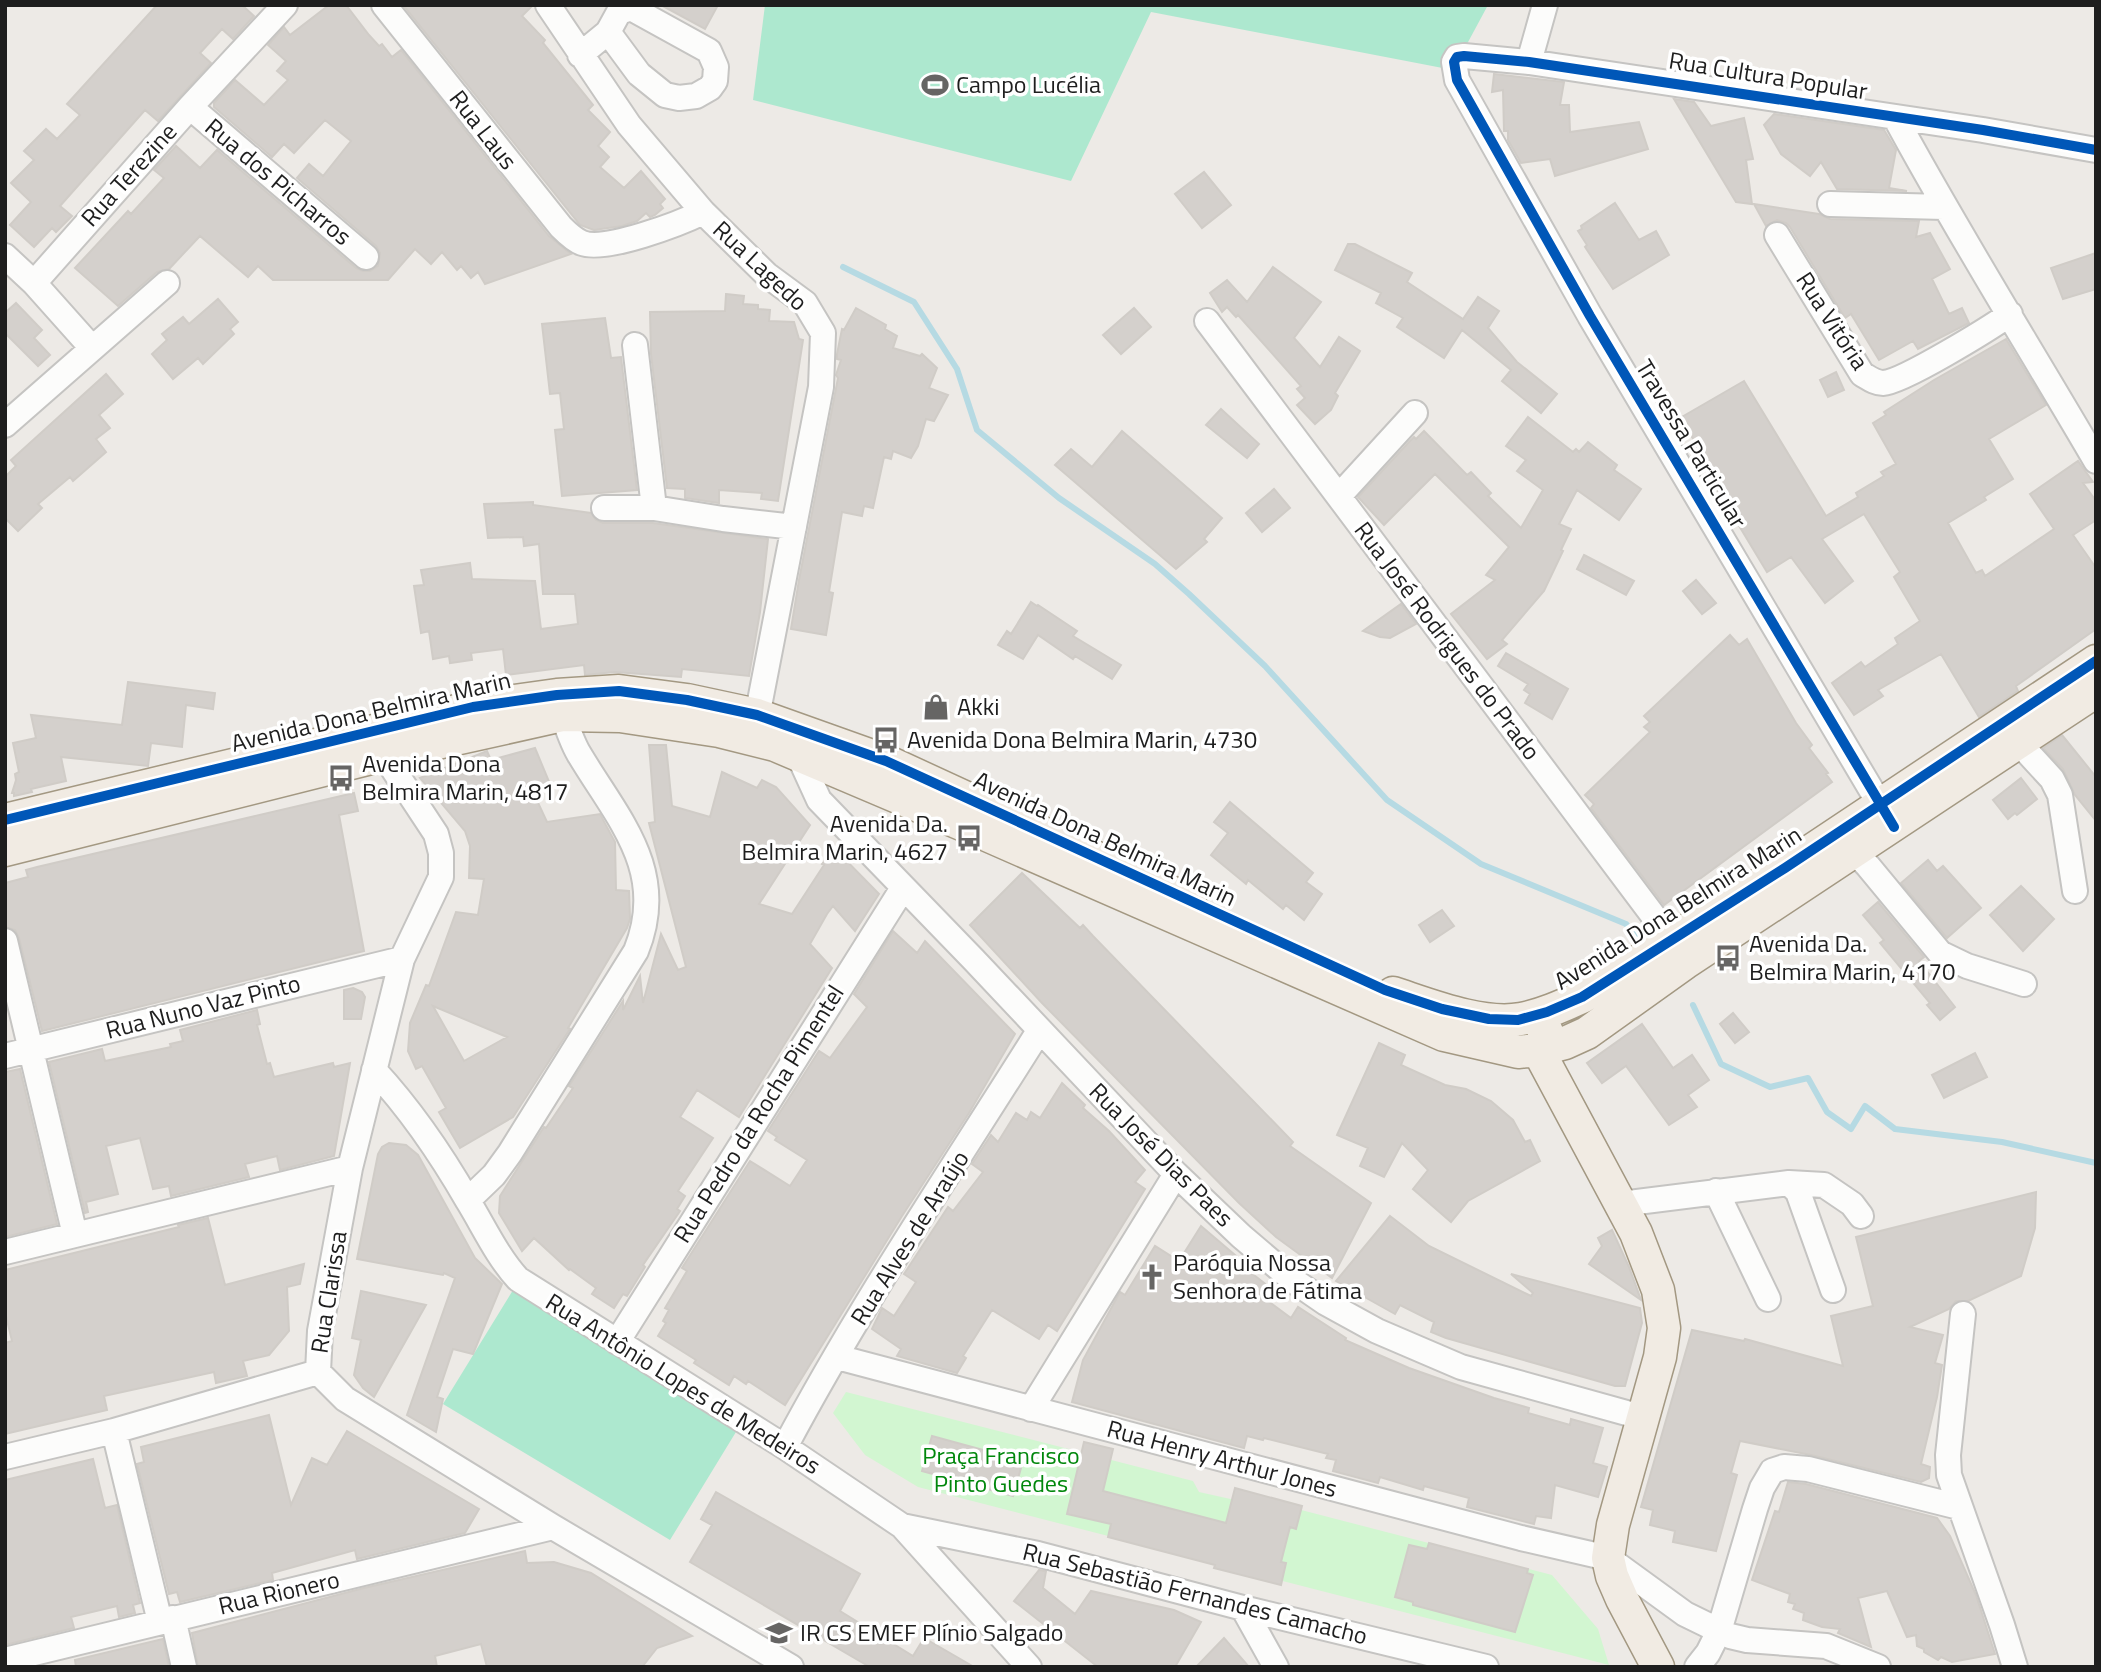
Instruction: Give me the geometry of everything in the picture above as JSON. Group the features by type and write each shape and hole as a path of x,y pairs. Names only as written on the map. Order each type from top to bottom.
{"main road":[{"name":"Avenida Dona Belmira Marin","path":"5,820 560,705 719,732 755,727 812,759 1444,1035 1518,1052 1552,1046 1587,1033 1679,953 2010,733 2096,661"},
{"name":"Avenida Dona Belmira Marin","path":"2010,733 2096,691"},
{"name":"Avenida Dona Belmira Marin","path":"5,850 376,743"},
{"name":"Avenida Dona Belmira Marin","path":"812,759 887,761 1385,990 1442,1009 1489,1019 1518,1020 1547,1012 1679,953"},
{"path":"1582,997 1547,1032 1563,1096 1621,1204 1649,1265 1662,1308 1664,1328 1660,1357 1641,1417 1613,1525 1608,1558 1622,1599 1658,1667"}],"street":[{"name":"Rua Terezine","path":"34,283 190,107 285,5"},
{"name":"Rua Laus","path":"384,5 561,227 581,243 608,243 653,232 703,212"},
{"name":"Rua Lagedo","path":"548,5 629,125 703,212 767,275 805,303 823,333 821,387 755,727"},
{"path":"1529,62 1545,5"},
{"path":"580,54 608,32"},
{"name":"Rua Cultura Popular","path":"1457,80 1453,70 1457,57 1529,62 2096,150"},
{"name":"Travessa Particular","path":"1457,80 1590,316 1887,815"},
{"name":"Rua dos Picharros","path":"190,107 366,257"},
{"path":"1895,117 1944,207 2010,313 2096,461"},
{"path":"1830,204 1944,207"},
{"name":"Rua Vitória","path":"1777,235 1862,374 1875,382 1895,380 1989,329 2010,313"},
{"path":"5,256 34,283 92,348"},
{"path":"5,425 167,282"},
{"name":"Rua José Rodrigues do Prado","path":"1207,321 1679,953"},
{"path":"635,345 654,508"},
{"path":"1339,496 1415,412"},
{"path":"604,508 654,508 794,527"},
{"path":"468,1200 494,1175 523,1133 636,951 645,923 646,894 636,851 623,820 579,754 560,705"},
{"path":"2010,733 2052,779 2060,795 2075,891"},
{"name":"Rua Clarissa","path":"376,743 436,834 441,853 441,877 402,959 374,1070 350,1168 320,1331 318,1372 345,1399 553,1527 791,1667"},
{"name":"Rua José Dias Paes","path":"812,759 813,790 819,800 1176,1174 1241,1236 1294,1281 1326,1303 1377,1331 1461,1367 1641,1417"},
{"path":"1846,842 1940,953 1967,966 2024,984"},
{"name":"Rua Pedro da Rocha Pimentel","path":"617,1342 903,888"},
{"path":"5,941 75,1235"},
{"name":"Rua Nuno Vaz Pinto","path":"5,1056 402,959"},
{"name":"Rua Alves de Araújo","path":"785,1447 837,1357 1039,1031"},
{"name":"Rua Antônio Lopes de Medeiros","path":"374,1070 433,1142 498,1252 518,1279 785,1447 902,1526 1029,1667"},
{"path":"5,1252 350,1168"},
{"path":"1031,1409 1176,1174"},
{"path":"1621,1204 1789,1183 1824,1185 1852,1203 1861,1216"},
{"path":"1789,1183 1797,1192 1833,1290"},
{"path":"1716,1191 1768,1299"},
{"path":"1963,1314 1948,1455 1949,1475 2015,1667"},
{"name":"Rua Henry Arthur Jones","path":"837,1357 1521,1538 1608,1558"},
{"path":"5,1457 114,1431 318,1372"},
{"path":"114,1431 166,1620 184,1667"},
{"path":"1697,1667 1719,1631 1762,1488 1772,1471 1777,1468 1808,1469 1959,1507"},
{"name":"Rua Sebastião Fernandes Camacho","path":"902,1526 1038,1553 1243,1608 1486,1667"},
{"name":"Rua Rionero","path":"5,1660 553,1527"},
{"path":"1608,1558 1685,1614 1719,1631 1747,1640 1826,1646 1878,1667"},
{"path":"1243,1608 1276,1667"}],"green space":[{"name":"Campo Lucélia","path":"765,5 1488,5 1453,70 1151,12 1071,181 753,100"},
{"path":"513,1290 739,1427 670,1540 443,1404"},
{"name":"Praça Francisco Pinto Guedes","path":"846,1392 1193,1481 1199,1492 1235,1500 1282,1505 1552,1575 1598,1629 1609,1665 918,1487 865,1455 833,1413"}],"building":[{"path":"157,5 242,5 254,16 233,39 222,29 200,53 211,63 158,121 145,110 60,206 72,216 56,232 52,228 34,247 10,225 31,202 11,183 34,160 24,151 46,129 57,139 80,115 67,104"},
{"path":"329,5 346,5 369,35 379,46 382,44 392,57 401,50 549,236 571,254 485,284 478,272 471,278 461,266 457,270 442,252 431,264 415,249 388,280 273,280 258,266 248,277 200,236 169,269 157,272 118,306 75,268 128,211 131,214 164,178 154,170 176,146 200,168 217,150 356,268 370,271 378,266 380,253 376,246 297,178 309,164 323,176 351,141 325,120 294,153 284,144 272,157 214,107 214,103 235,80 264,105 288,80 277,71 286,61 268,45 284,27 290,35"},
{"path":"403,5 533,5 522,16 545,40 543,43 593,105 588,110 610,132 598,146 609,157 600,167 624,188 641,171 665,199 660,204 663,208 655,215 650,217 646,213 637,221 622,226 594,230 580,225"},
{"path":"661,5 718,5 705,29"},
{"path":"1494,74 1564,82 1560,105 1569,105 1570,132 1639,122 1648,149 1555,176 1550,159 1521,163 1508,140 1508,131 1504,131 1503,90 1492,92"},
{"path":"1674,99 1694,102 1711,126 1744,118 1753,159 1746,160 1752,204 1736,202"},
{"path":"1774,114 1884,130 1896,150 1889,188 1907,191 1837,189 1821,162 1810,176 1781,154 1764,125"},
{"path":"1204,172 1231,205 1202,228 1175,194"},
{"path":"1615,203 1639,240 1656,231 1669,255 1613,289 1585,247 1587,245 1578,231 1582,229 1581,226"},
{"path":"1754,204 1819,214 1830,219 1919,221 1916,237 1930,233 1950,269 1932,279 1949,314 1962,308 1969,323 1918,349 1913,341 1879,360 1851,314 1845,318 1790,227 1777,220 1766,226"},
{"path":"1348,244 1355,244 1412,273 1407,282 1463,319 1478,297 1499,311 1488,328 1517,362 1557,394 1541,413 1502,381 1511,370 1462,330 1444,358 1397,327 1403,318 1376,303 1381,293 1335,270"},
{"path":"2096,253 2096,289 2063,299 2051,268"},
{"path":"1273,267 1321,302 1294,338 1320,367 1339,337 1360,351 1335,393 1338,396 1331,410 1315,424 1297,405 1305,398 1297,389 1301,386 1238,315 1236,317 1227,307 1222,312 1210,293 1227,280 1247,302"},
{"path":"726,294 744,296 743,304 758,305 758,309 770,310 769,321 794,322 799,339 803,340 778,501 761,499 762,493 719,490 719,503 685,498 685,489 667,488 651,354 650,312 725,311"},
{"path":"218,299 238,322 230,329 234,334 203,364 198,358 173,379 152,354 167,340 162,334 183,317 189,324"},
{"path":"16,303 42,330 34,338 50,355 38,366 5,333 5,313"},
{"path":"856,308 886,325 885,329 897,336 893,348 920,356 922,354 937,368 929,388 948,395 934,421 926,419 918,446 911,458 893,451 891,459 884,457 873,508 864,506 862,516 842,512 829,592 833,593 826,635 791,629 838,378 836,375 841,360 837,359 837,354 842,329 844,330"},
{"path":"1134,308 1151,327 1121,354 1103,335"},
{"path":"605,318 611,358 621,357 637,490 562,496 555,430 564,429 560,393 550,394 542,324"},
{"path":"2006,339 2046,405 1989,439 2013,479 1984,497 1986,500 1948,523 1976,573 1982,570 1985,576 2054,529 2030,494 2078,461 2093,482 2083,483 2096,501 2096,520 2073,535 2096,568 2096,629 2016,686 2018,691 1979,717 1941,654 1878,690 1883,696 1854,715 1832,683 1861,662 1865,667 1898,644 1895,638 1920,621 1894,577 1900,572 1864,514 1822,539 1853,581 1825,603 1791,557 1767,572 1692,448 1697,445 1680,418 1744,381 1826,516 1858,497 1856,493 1884,476 1881,472 1896,464 1873,423 1886,415 1884,412"},
{"path":"1836,372 1844,390 1828,397 1820,380"},
{"path":"106,374 123,394 99,415 110,428 96,439 106,452 73,481 70,477 38,504 42,508 18,531 5,518 5,477 16,466 11,460"},
{"path":"1221,409 1259,444 1247,458 1206,425"},
{"path":"1528,417 1573,452 1576,449 1579,452 1588,442 1617,465 1614,470 1641,489 1619,520 1577,490 1559,524 1571,529 1544,591 1502,640 1507,644 1487,659 1451,614 1495,580 1486,575 1509,547 1435,474 1384,525 1358,497 1414,437 1416,439 1424,431 1467,475 1471,472 1491,493 1488,496 1521,528 1543,490 1517,471 1526,460 1506,446"},
{"path":"1122,431 1222,518 1204,539 1207,542 1176,569 1055,465 1071,449 1092,467"},
{"path":"1274,489 1290,508 1262,532 1246,513"},
{"path":"533,502 533,505 591,513 596,520 603,523 653,523 768,539 760,612 749,676 682,669 681,677 615,672 585,675 584,665 506,675 503,649 471,653 472,660 450,663 449,656 433,659 429,631 421,633 414,586 424,585 421,570 470,563 472,579 535,581 541,629 578,624 575,594 543,594 539,544 524,546 523,537 488,538 484,504"},
{"path":"1584,555 1634,581 1626,595 1577,569"},
{"path":"1696,580 1716,603 1702,614 1683,591"},
{"path":"1031,602 1077,631 1073,636 1121,665 1112,679 1075,656 1073,659 1038,635 1023,659 998,645 1007,631 1011,634"},
{"path":"1401,604 1416,624 1390,638 1363,631"},
{"path":"1730,635 1739,645 1747,639 1796,723 1812,745 1809,748 1832,782 1664,905 1591,808 1594,804 1585,795 1650,732 1644,727 1650,722 1644,716"},
{"path":"1506,653 1568,689 1552,719 1525,703 1530,694 1524,690 1528,684 1498,666"},
{"path":"128,682 215,693 213,709 186,705 182,747 151,743 148,766 61,757 66,781 14,796 12,793 15,774 19,772 13,743 36,738 31,715 122,725"},
{"path":"2062,735 2096,777 2096,821 2075,795 2063,769 2043,748"},
{"path":"649,745 666,745 672,806 710,817 722,772 757,788 762,780 776,787 810,825 759,904 792,914 833,847 879,894 855,931 833,906 827,914 810,944 832,968 739,1117 697,1090 680,1117 713,1138 678,1191 685,1196 677,1209 680,1211 643,1265 645,1267 627,1296 623,1294 614,1308 592,1294 596,1288 569,1270 534,1238 522,1251 499,1213 500,1196 544,1127 546,1128 573,1088 569,1086 623,1001 623,1010 640,976 643,1003 661,934 678,970 686,967 649,823 655,822"},
{"path":"535,748 550,784 533,792 547,822 600,814 615,842 616,890 629,891 630,919 568,1028 570,1029 513,1117 460,1148 439,1112 446,1108 422,1066 416,1069 408,1051 410,1023 426,985 429,986 456,912 478,915 484,879 469,878 470,846 465,831 420,778 487,751 491,760","holes":["433,1006 507,1037 464,1061"]},
{"path":"2021,778 2037,799 2008,819 1993,800"},
{"path":"354,793 358,811 339,815 364,951 42,1031 19,938 15,930 5,927 5,883 28,877 26,870 37,867"},
{"path":"1230,802 1313,873 1306,882 1322,894 1304,920 1286,905 1283,909 1248,880 1246,884 1211,855 1228,833 1214,822"},
{"path":"1928,860 1937,871 1943,866 1981,908 1947,938 1901,883"},
{"path":"1022,873 1080,928 1083,925 1293,1142 1290,1146 1371,1203 1332,1278 1276,1237 1239,1203 1042,1003 970,925"},
{"path":"2021,886 2054,919 2023,951 1990,915"},
{"path":"1878,902 1924,957 1919,961 1955,1007 1940,1020 1927,1005 1930,1003 1880,943 1884,940 1863,915"},
{"path":"1442,910 1454,926 1430,942 1419,925"},
{"path":"893,931 917,953 925,941 1015,1034 969,1113 785,1405 748,1381 746,1384 734,1376 729,1385 658,1336 666,1323 663,1321 669,1310 665,1308 687,1271 682,1268 750,1161 790,1186 807,1160 775,1140 777,1137 768,1131 819,1051 830,1058 867,1007 854,994"},
{"path":"353,988 362,992 365,997 361,1019 344,1019 344,990"},
{"path":"257,1010 260,1024 257,1025 267,1064 270,1063 274,1077 333,1063 334,1067 350,1063 334,1156 280,1170 277,1156 245,1164 249,1177 171,1196 169,1186 153,1189 140,1138 106,1146 118,1194 86,1202 88,1212 85,1213 49,1062 102,1049 105,1061 171,1047 170,1044 183,1041 180,1030"},
{"path":"1733,1013 1749,1032 1735,1043 1720,1024"},
{"path":"1642,1024 1673,1068 1692,1055 1709,1080 1688,1095 1697,1107 1669,1125 1626,1066 1602,1083 1587,1063"},
{"path":"1379,1043 1405,1055 1401,1065 1445,1085 1466,1089 1491,1101 1513,1120 1525,1142 1530,1140 1540,1161 1468,1201 1451,1222 1413,1189 1428,1170 1402,1143 1384,1177 1360,1166 1368,1148 1337,1135"},
{"path":"1975,1053 1987,1077 1944,1098 1932,1075"},
{"path":"20,1069 57,1224 5,1237 5,1072"},
{"path":"1062,1083 1145,1170 1135,1182 1145,1189 1057,1331 1048,1325 1039,1339 992,1310 963,1356 966,1358 957,1373 897,1356 901,1349 872,1329 882,1308 894,1316 916,1282 904,1274 948,1207 953,1211 983,1172 972,1164 991,1135 998,1142 1016,1113 1027,1120 1031,1112 1040,1118"},
{"path":"389,1143 406,1145 418,1155 475,1258 502,1284 473,1354 453,1349 437,1397 443,1399 436,1432 407,1415 455,1278 444,1273 443,1275 357,1259 378,1154 382,1147"},
{"path":"2036,1192 2035,1228 2021,1276 1968,1301 1956,1301 1949,1309 1910,1327 1943,1335 1935,1363 1942,1365 1937,1397 1921,1464 1930,1467 1929,1478 1921,1482 1740,1441 1731,1473 1737,1475 1716,1551 1673,1542 1675,1531 1650,1525 1653,1510 1641,1507 1692,1330 1744,1341 1745,1339 1843,1366 1831,1316 1873,1306 1856,1237"},
{"path":"1390,1216 1429,1246 1531,1296 1533,1293 1511,1274 1640,1308 1642,1323 1625,1386 1615,1386 1446,1338 1431,1332 1434,1322 1400,1305 1395,1314 1336,1281"},
{"path":"208,1218 225,1285 304,1264 300,1284 287,1287 289,1331 269,1355 243,1361 247,1376 216,1383 214,1372 104,1396 107,1410 5,1434 5,1343 12,1341 5,1312 5,1270"},
{"path":"1201,1226 1242,1261 1240,1264 1269,1287 1261,1296 1291,1318 1298,1307 1346,1338 1345,1340 1409,1368 1529,1408 1528,1413 1570,1425 1571,1419 1603,1428 1593,1463 1607,1467 1598,1497 1555,1485 1551,1518 1536,1516 1534,1524 1467,1507 1469,1498 1424,1486 1423,1490 1380,1477 1378,1483 1333,1471 1336,1460 1326,1458 1328,1454 1247,1436 1244,1448 1072,1402 1083,1360 1120,1292 1125,1295 1155,1246 1179,1261"},
{"path":"1612,1230 1641,1300 1589,1264 1602,1246 1598,1238"},
{"path":"361,1291 426,1305 374,1397 354,1375 361,1340 352,1338"},
{"path":"269,1415 291,1505 312,1458 327,1465 347,1431 479,1509 465,1533 357,1559 355,1550 272,1573 273,1580 180,1602 177,1592 169,1594 137,1464 144,1462 141,1447"},
{"path":"932,1436 1023,1461 1013,1496 922,1471"},
{"path":"1084,1442 1113,1449 1103,1491 1226,1523 1235,1488 1302,1506 1296,1529 1290,1527 1281,1562 1286,1563 1281,1585 1108,1537 1111,1524 1067,1514"},
{"path":"93,1459 105,1508 117,1505 140,1603 133,1605 135,1613 119,1617 117,1606 71,1617 74,1628 5,1645 5,1480"},
{"path":"1788,1482 1806,1484 1937,1518 1950,1536 1976,1595 1995,1654 1952,1662 1941,1657 1938,1660 1924,1652 1924,1649 1917,1646 1916,1635 1907,1637 1887,1591 1858,1598 1871,1647 1838,1633 1840,1629 1822,1627 1803,1620 1804,1613 1793,1609 1795,1604 1788,1602 1790,1594 1752,1580 1775,1511 1779,1512"},
{"path":"716,1492 860,1574 840,1611 913,1656 924,1638 974,1667 870,1667 690,1562 712,1525 701,1519"},
{"path":"1429,1543 1528,1569 1527,1573 1533,1575 1515,1632 1413,1605 1413,1602 1395,1597 1409,1545 1427,1549"},
{"path":"525,1551 527,1563 554,1562 591,1573 692,1636 657,1648 642,1667 487,1667 481,1644 435,1656 437,1667 198,1667 192,1633 364,1588"},
{"path":"1039,1570 1046,1571 1043,1588 1075,1614 1091,1591 1174,1610 1201,1622 1175,1667 1098,1667 1014,1601"},
{"path":"1224,1638 1249,1667 1196,1667"},
{"path":"163,1639 169,1667 76,1667 75,1660"}],"waterway":[{"path":"843,267 914,302 957,369 977,430 1059,498 1155,564 1189,594 1265,666 1387,800 1481,864 1626,924 1639,940"},
{"path":"1693,1005 1721,1064 1770,1087 1808,1078 1827,1112 1851,1129 1865,1106 1895,1129 2002,1142 2096,1163"}],"cycle path":[{"path":"1894,827 1590,316 1457,80 1454,62 1457,57 1464,56 1529,62 1983,130 2096,150"},
{"path":"5,820 473,707 557,695 619,691 687,700 757,715 886,761 1385,990 1442,1009 1489,1019 1518,1020 1547,1012 1582,997 1785,868 2096,661"}],"place":[{"name":"Campo Lucélia","path":"935,85"},
{"name":"Akki","path":"936,707"},
{"name":"Avenida Dona Belmira Marin, 4730","path":"886,740"},
{"name":"Avenida Dona Belmira Marin, 4817","path":"341,778"},
{"name":"Avenida Da. Belmira Marin, 4627","path":"969,838"},
{"name":"Avenida Da. Belmira Marin, 4170","path":"1728,958"},
{"name":"Paróquia Nossa Senhora de Fátima","path":"1152,1277"},
{"name":"IR CS EMEF Plínio Salgado","path":"779,1633"}]}
